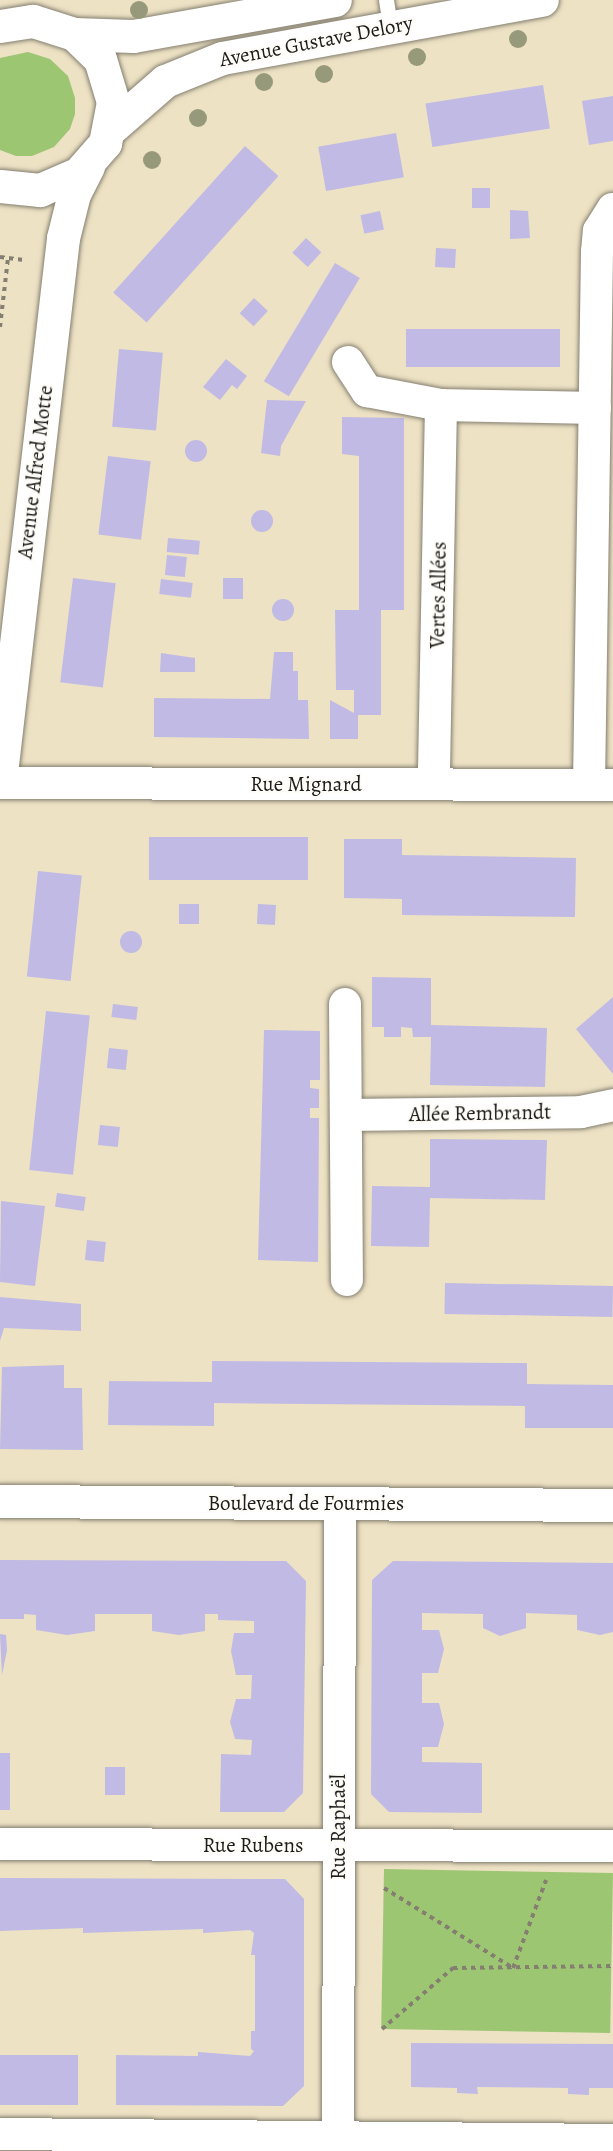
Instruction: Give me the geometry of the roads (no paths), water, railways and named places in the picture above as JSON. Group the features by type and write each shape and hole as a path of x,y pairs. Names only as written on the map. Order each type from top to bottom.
{"main road":[{"name":"Avenue Gustave Delory","path":"3,24 65,21 133,36 248,7 335,0"},
{"name":"Avenue Gustave Delory","path":"110,129 155,88 192,68 238,54 388,13 542,0"},
{"path":"65,21 94,52 108,76 113,102 110,129"},
{"name":"Avenue Alfred Motte","path":"0,782 59,264 68,214 88,166 110,129"},
{"path":"0,186 30,191 51,187 88,166"},
{"name":"Boulevard de Fourmies","path":"0,1501 613,1505"}],"street":[{"path":"601,785 595,408 597,252 599,231 613,209"},
{"path":"348,362 367,391 441,405 595,408"},
{"name":"Vertes Allées","path":"434,784 441,405"},
{"name":"Rue Mignard","path":"0,782 601,785"},
{"path":"345,1004 347,1280"},
{"name":"Allée Rembrandt","path":"346,1115 581,1112 613,1104"},
{"name":"Rue Raphaël","path":"338,2144 340,1503"},
{"name":"Rue Rubens","path":"0,1844 613,1846"},
{"path":"0,2134 338,2144 613,2140"}]}
